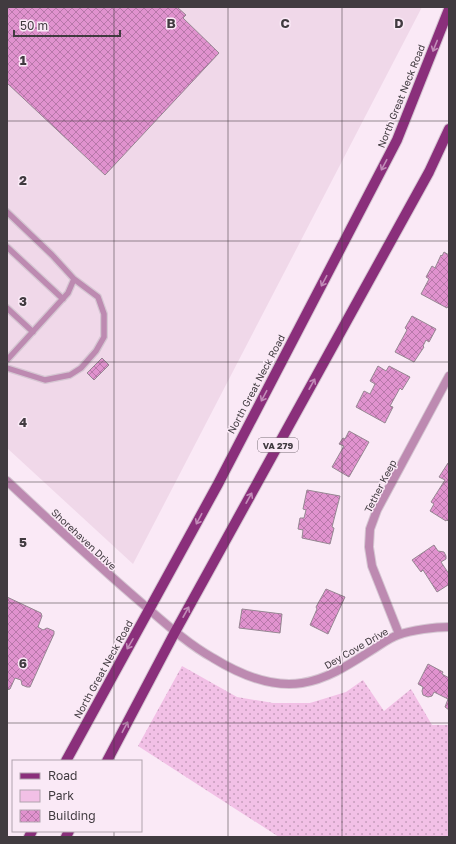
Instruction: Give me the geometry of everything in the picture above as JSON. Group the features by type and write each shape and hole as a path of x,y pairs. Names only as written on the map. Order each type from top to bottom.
{"main road":[{"name":"North Great Neck Road","path":"67,760 218,484 397,140 449,9"},
{"name":"VA 279","path":"108,760 175,632 429,172 449,129"}],"street":[{"name":"Tether Keep","path":"399,634 372,566 369,547 370,529 377,510 449,376"},
{"name":"Shorehaven Drive","path":"7,481 114,580 150,610"},
{"name":"Dey Cove Drive","path":"150,610 175,632 213,658 248,676 268,682 283,684 300,684 318,680 341,669 399,634 436,627 449,627"}],"lane":[{"path":"7,212 52,255 74,279 98,297 104,314 104,337 96,351 81,368 70,375 45,380 7,368"},
{"path":"7,247 63,299"},
{"path":"7,360 68,293 74,279"},
{"path":"7,308 33,332"}],"shaded area":[{"path":"7,7 422,7 133,564 7,448"}],"green space":[{"path":"182,666 237,697 273,703 310,703 346,692 363,680 384,711 411,689 432,725 449,725 449,837 279,837 138,746"}],"building":[{"path":"7,7 177,7 186,15 183,18 219,53 105,175 7,83"},
{"path":"444,252 449,255 449,305 447,308 421,294 429,279 426,277 432,266 435,268"},
{"path":"412,316 436,329 429,342 426,340 423,346 424,347 414,362 395,352 407,330 405,328"},
{"path":"102,358 109,365 94,380 87,373"},
{"path":"378,366 386,371 389,366 410,377 402,390 400,388 390,406 393,407 385,423 356,407 364,391 370,394 375,384 370,381"},
{"path":"349,431 369,442 349,477 332,467 344,446 339,444 343,438 345,439"},
{"path":"448,463 449,521 446,521 430,511 434,504 431,502 445,480 439,477"},
{"path":"307,490 340,496 332,527 334,528 330,544 302,538 303,530 298,529 300,518 304,518 306,510 303,509"},
{"path":"434,545 438,551 444,552 446,559 441,562 449,574 449,586 448,585 437,592 423,570 421,572 412,560"},
{"path":"326,589 345,597 328,634 310,625 317,609 316,607"},
{"path":"7,597 41,613 42,616 38,627 43,630 47,628 54,631 54,634 30,687 22,685 21,680 15,678 10,689 7,690"},
{"path":"242,609 282,614 280,633 239,628"},
{"path":"428,664 443,672 442,674 449,678 449,710 445,707 448,699 434,692 432,696 428,697 423,695 423,687 418,684"}]}
